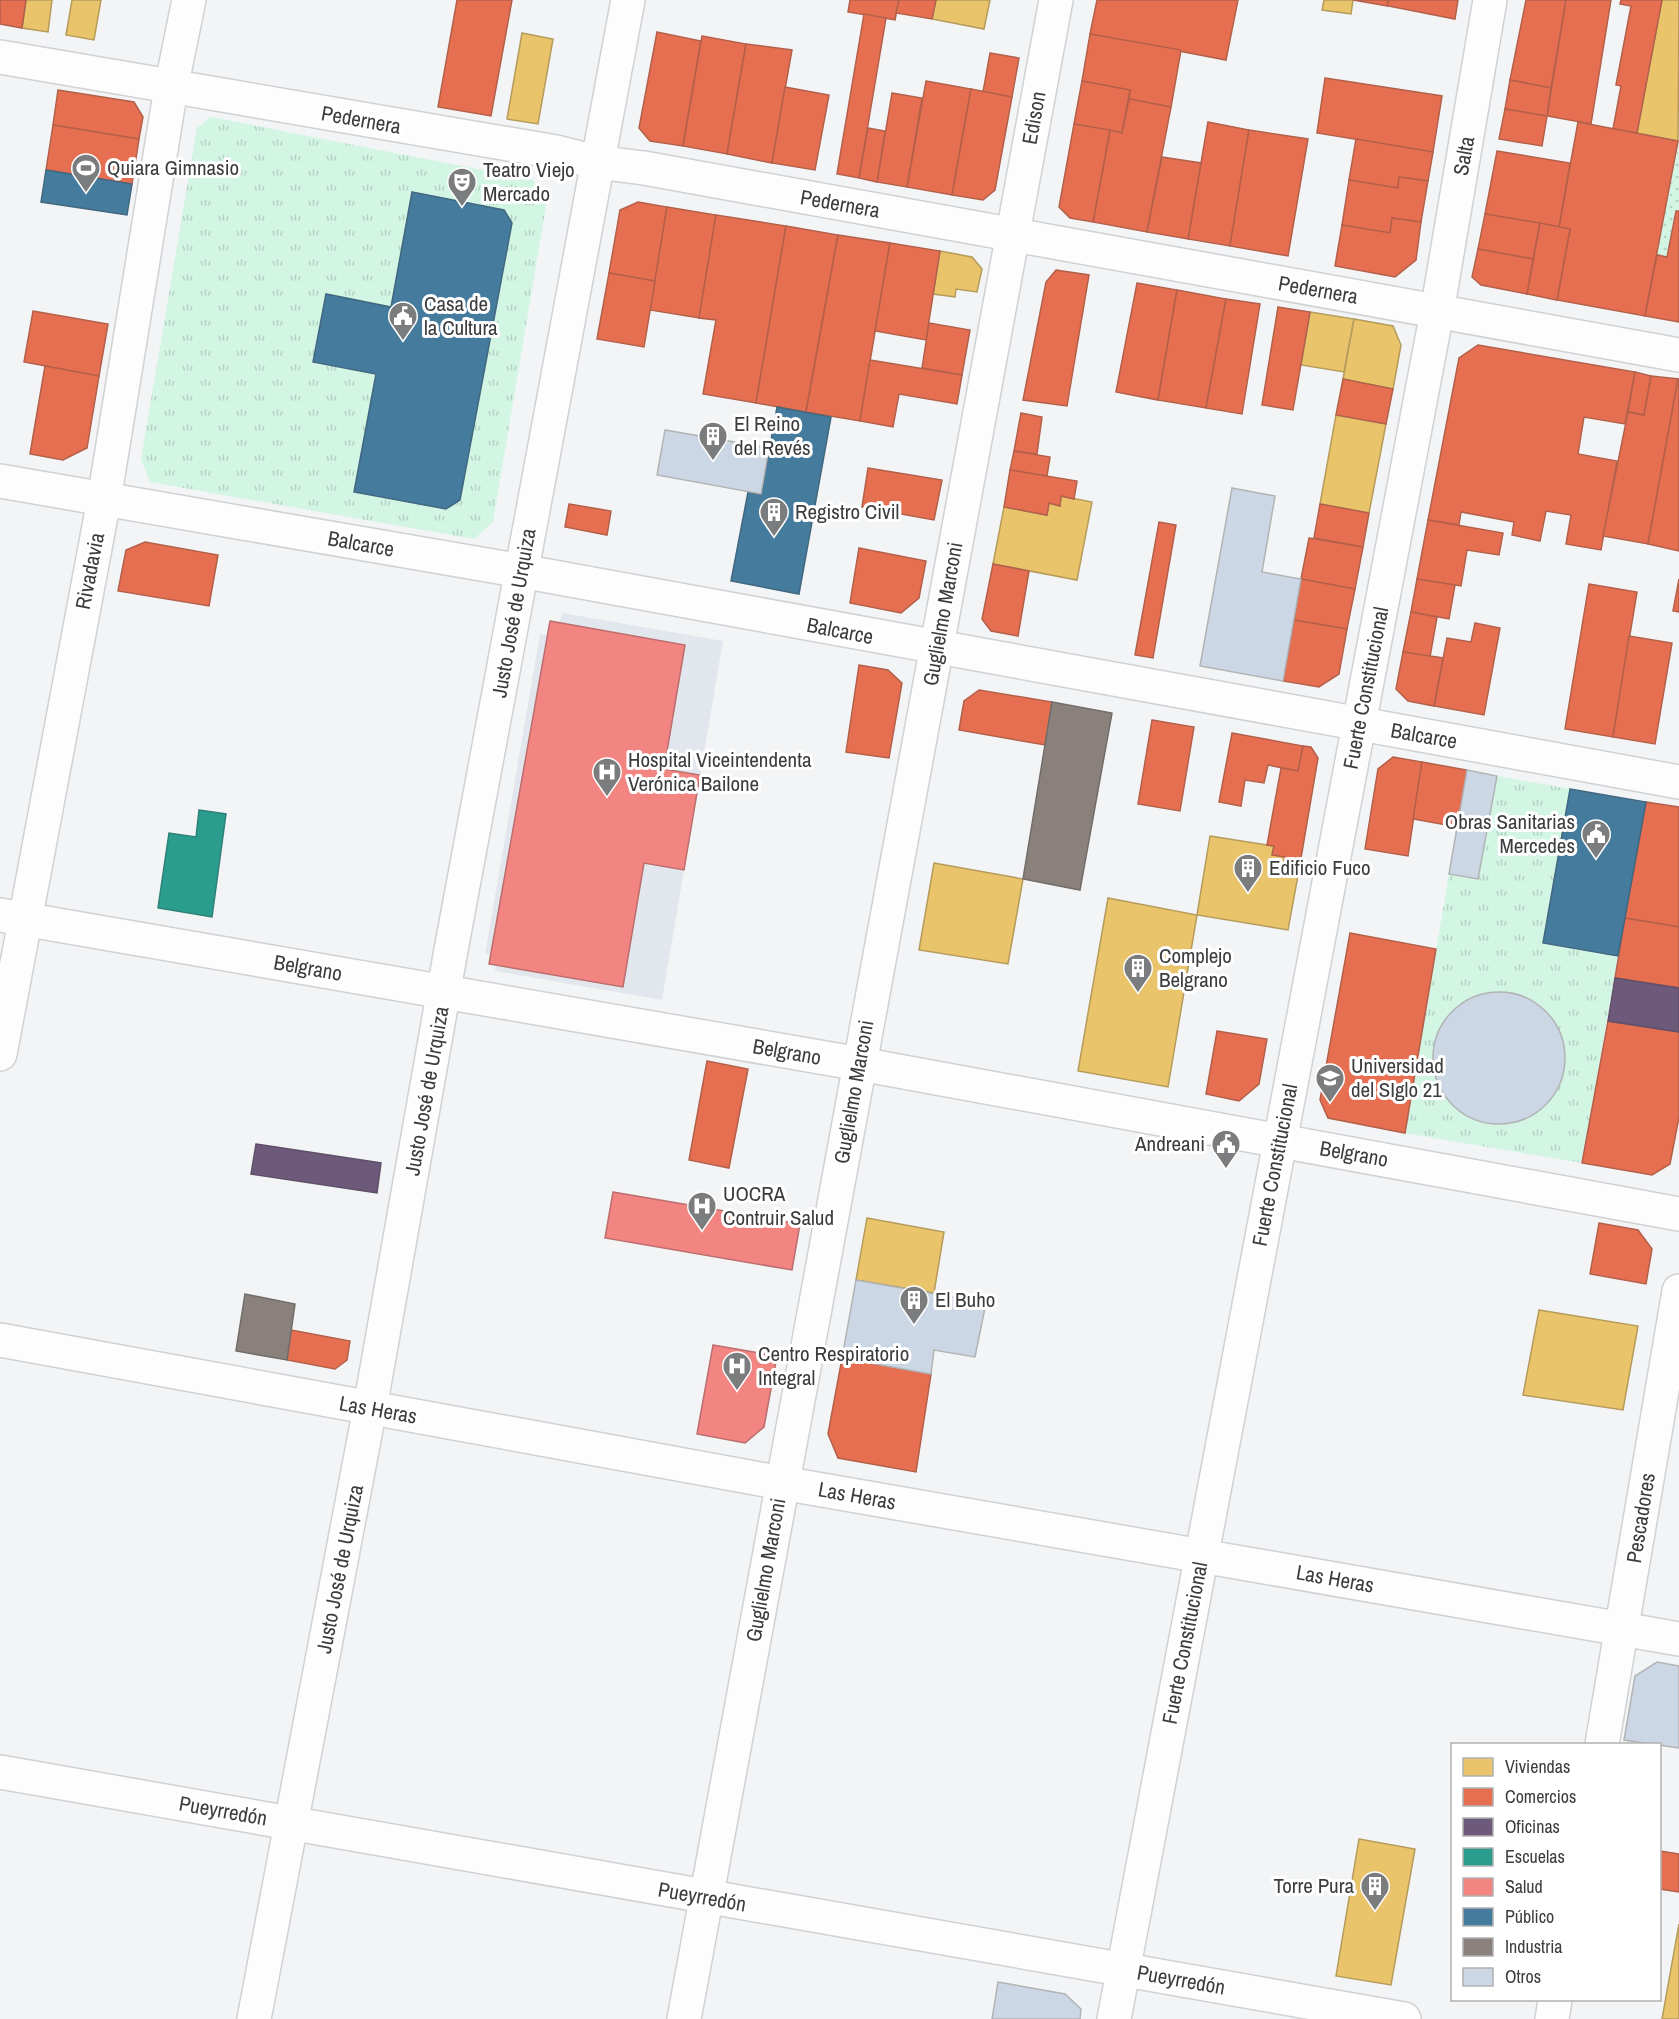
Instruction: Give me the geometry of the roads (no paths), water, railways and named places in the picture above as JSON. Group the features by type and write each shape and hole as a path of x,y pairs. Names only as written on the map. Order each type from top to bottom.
{"street":[{"name":"Rivadavia","path":"0,1054 13,917 104,500 171,88 189,0"},
{"name":"Justo José de Urquiza","path":"254,2019 370,1408 596,162 628,0"},
{"name":"Edison","path":"1012,236 1056,0"},
{"name":"Salta","path":"1437,312 1490,0"},
{"name":"Pedernera","path":"0,57 556,152 596,162 644,168 1679,355"},
{"name":"Guglielmo Marconi","path":"684,2019 1012,236"},
{"name":"Fuerte Constitucional","path":"1114,2019 1437,312"},
{"name":"Balcarce","path":"0,481 521,572 1679,782"},
{"name":"Belgrano","path":"13,917 860,1064 1679,1214"},
{"name":"Pescadores","path":"1602,1743 1679,1291"},
{"name":"Las Heras","path":"0,1340 782,1483 1679,1639"},
{"name":"Pueyrredón","path":"0,1772 1404,2019"},
{"path":"1552,2019 1555,2001"}],"place":[{"name":"Quiara Gimnasio","path":"86,194"},
{"name":"Teatro Viejo Mercado","path":"462,208"},
{"name":"Casa de la Cultura","path":"403,342"},
{"name":"El Reino del Revés","path":"713,462"},
{"name":"Registro Civil","path":"774,538"},
{"name":"Hospital Viceintendenta Verónica Bailone","path":"607,798"},
{"name":"Obras Sanitarias Mercedes","path":"1596,860"},
{"name":"Edificio Fuco","path":"1248,894"},
{"name":"Complejo Belgrano","path":"1138,994"},
{"name":"Universidad del SIglo 21","path":"1330,1104"},
{"name":"Andreani","path":"1226,1170"},
{"name":"UOCRA Contruir Salud","path":"702,1232"},
{"name":"El Buho","path":"914,1326"},
{"name":"Centro Respiratorio Integral","path":"737,1392"},
{"name":"Torre Pura","path":"1375,1912"}]}
